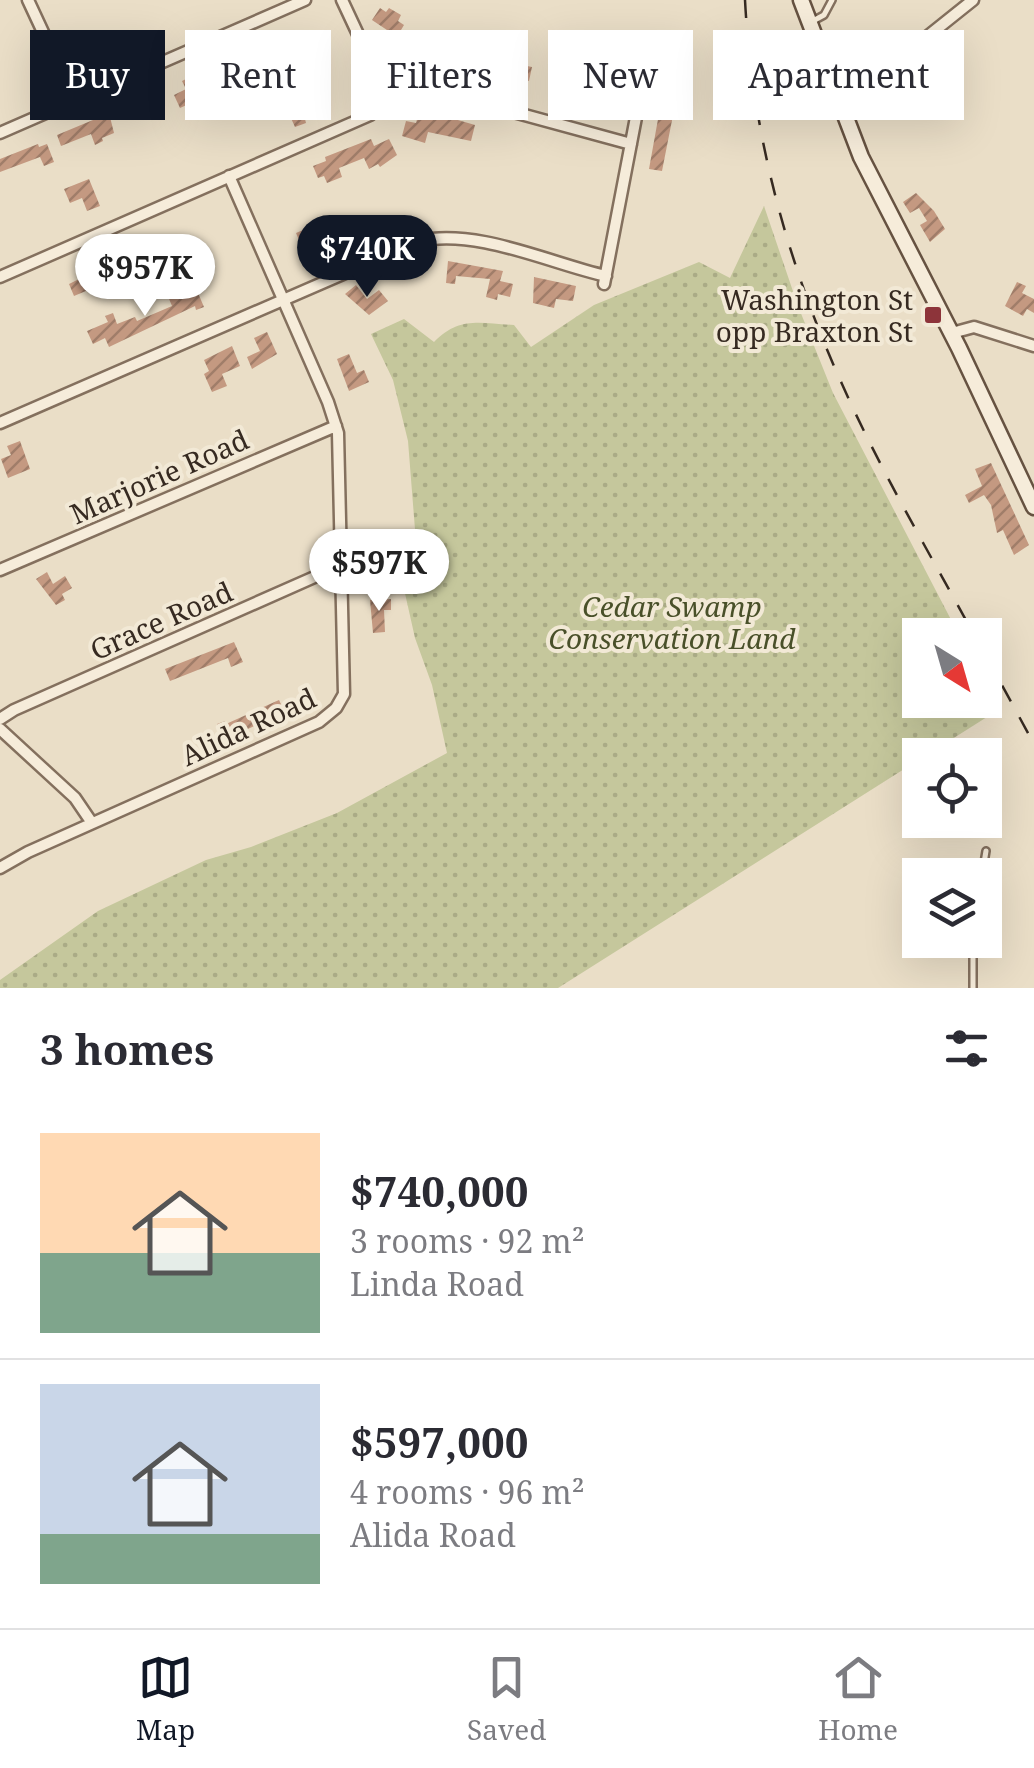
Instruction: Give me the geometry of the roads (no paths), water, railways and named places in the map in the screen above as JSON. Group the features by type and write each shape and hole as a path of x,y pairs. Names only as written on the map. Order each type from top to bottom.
{"main road":[{"path":"801,0 813,30"},
{"path":"846,120 883,204 952,333 1034,508"}],"street":[{"path":"28,0 42,30"},
{"path":"165,61 304,0"},
{"path":"342,0 356,30"},
{"path":"936,30 973,0"},
{"path":"528,116 631,144"},
{"path":"0,134 32,120"},
{"path":"0,277 356,120"},
{"path":"0,423 404,246 435,238 475,240 605,280 636,120"},
{"name":"Alida Road","path":"0,868 92,822 320,722 342,699 343,572 336,426 230,176"},
{"path":"952,333 974,327 1034,346"},
{"name":"Marjorie Road","path":"0,570 336,426"},
{"name":"Grace Road","path":"0,719 319,575 343,572"},
{"path":"0,729 79,802 92,822"}],"lane":[{"path":"810,23 824,15 832,0"},
{"path":"985,858 986,851"},
{"path":"973,958 973,988"}],"railway":[{"path":"745,0 764,148 805,292 872,448 965,618"},
{"path":"1002,685 1034,744"}],"place":[{"name":"Washington St opp Braxton St","path":"933,315"}],"park label":[{"name":"Cedar Swamp Conservation Land","path":"672,622"}]}
